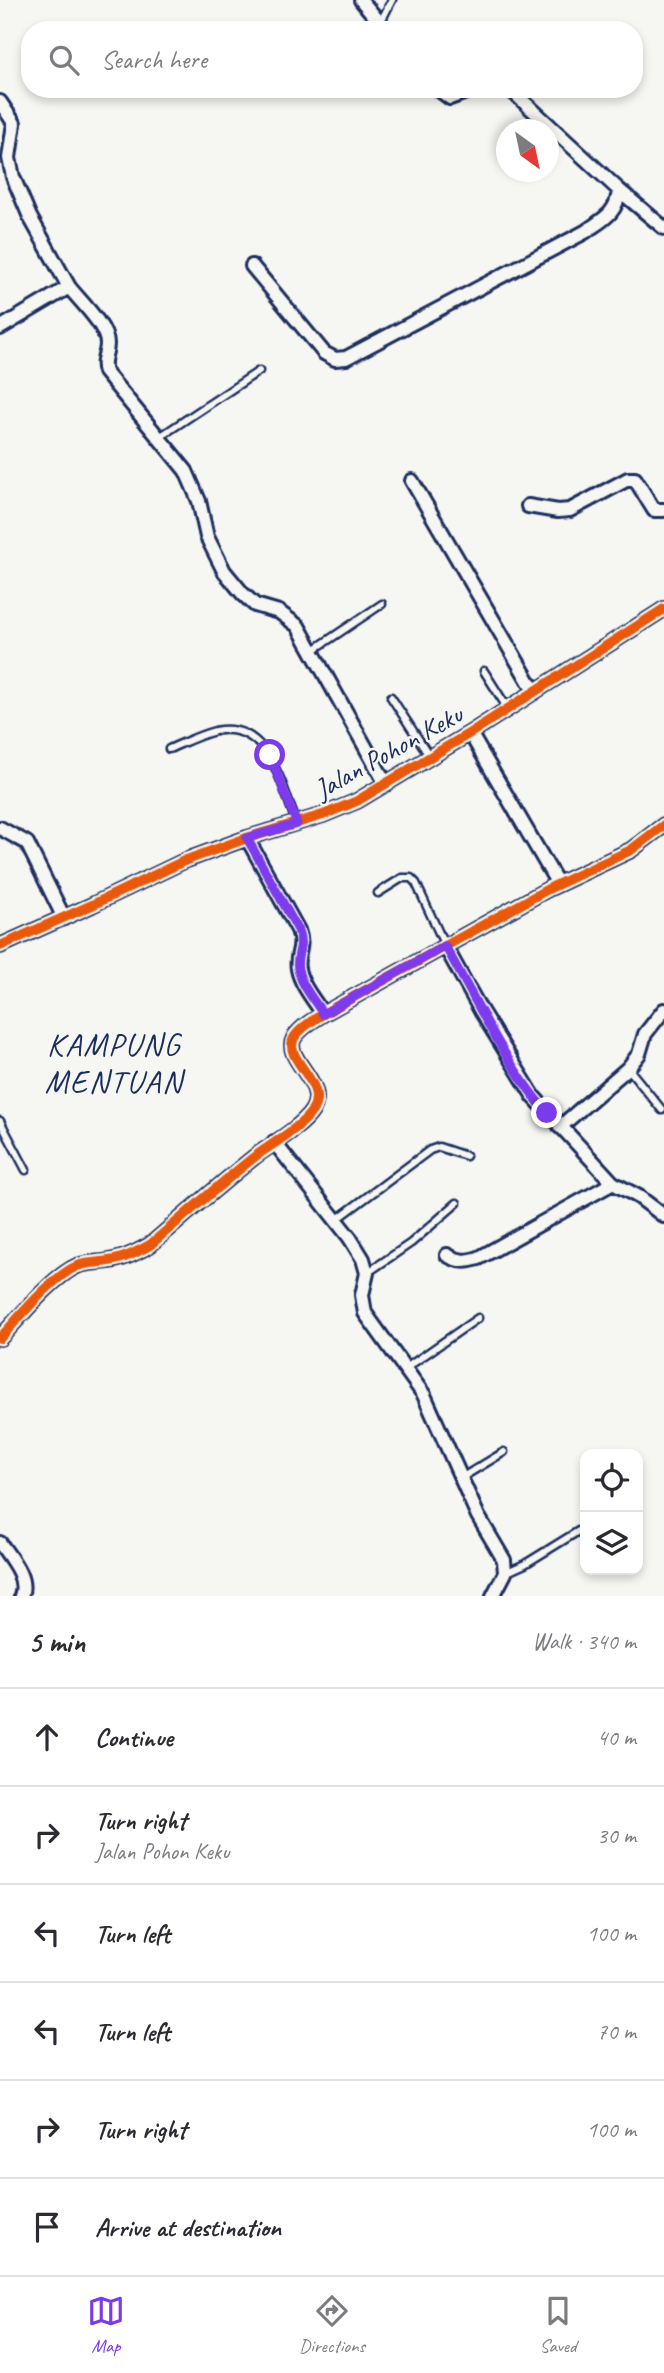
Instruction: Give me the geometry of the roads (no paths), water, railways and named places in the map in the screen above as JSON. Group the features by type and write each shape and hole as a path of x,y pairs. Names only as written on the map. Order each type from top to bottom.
{"street":[{"path":"361,0 378,21"},
{"path":"520,98 664,228"},
{"path":"0,102 14,123 9,158 17,187 30,217 69,287 94,316 106,339 107,346 102,358 105,372 178,460 194,487 207,537 224,571 255,605 279,612 298,626 386,784"},
{"path":"252,266 324,353 335,359 346,358 585,232 611,214 618,205 619,190"},
{"path":"0,328 69,287"},
{"path":"528,506 558,511 570,510 628,479 635,480 654,510 664,510"},
{"path":"412,481 535,692"},
{"name":"Jalan Pohon Keku","path":"0,946 184,861 357,801 664,610"},
{"path":"470,733 558,884"},
{"path":"0,1338 56,1281 73,1268 87,1262 111,1261 150,1245 274,1142 307,1119 317,1099 315,1089 293,1052 292,1045 295,1037 323,1014 558,884 631,850 664,825"},
{"path":"0,828 27,843 64,918"},
{"path":"247,838 298,930 302,941 298,970 323,1014"},
{"path":"445,946 534,1097 613,1183 639,1197 664,1216"},
{"path":"561,1127 628,1068 639,1054 645,1034 664,1010"},
{"path":"274,1142 357,1248 367,1273 362,1295 365,1313 424,1395 478,1516 504,1560 505,1573 492,1596"},
{"path":"447,1255 458,1261 468,1262 479,1258 613,1183"},
{"path":"0,1543 20,1575 24,1588 21,1596"}],"lane":[{"path":"385,21 392,0"},
{"path":"158,438 259,371"},
{"path":"312,651 382,604"},
{"path":"484,671 508,709"},
{"path":"391,697 430,758"},
{"path":"169,749 215,731 228,730 259,742 270,755 297,824"},
{"path":"378,893 402,878 411,878 416,883 445,946"},
{"path":"628,1068 662,1110"},
{"path":"0,1121 26,1170"},
{"path":"336,1220 430,1150 439,1147 467,1156"},
{"path":"367,1273 411,1242 457,1203"},
{"path":"406,1368 478,1318"},
{"path":"461,1478 504,1452"},
{"path":"505,1573 526,1564 580,1530"}],"district":[{"name":"KAMPUNG MENTUAN","path":"114,1062"}]}
